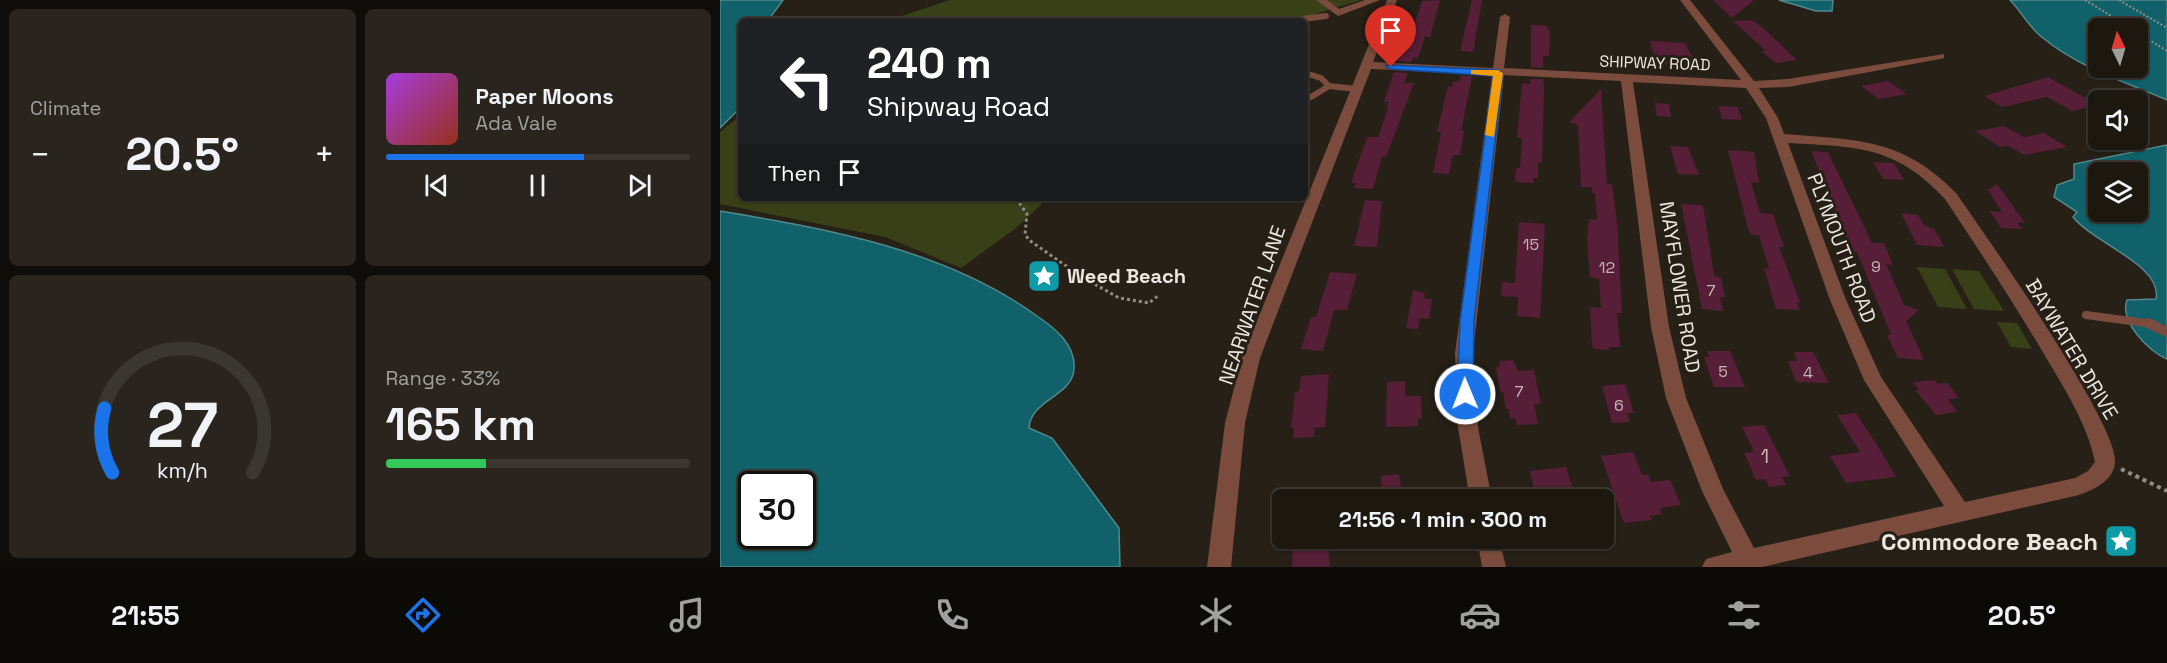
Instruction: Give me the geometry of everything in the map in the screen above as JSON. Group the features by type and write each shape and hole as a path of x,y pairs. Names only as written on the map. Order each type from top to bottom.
{"street":[{"path":"1322,1 1338,13 1375,0"},
{"name":"NEARWATER LANE","path":"1312,181 1357,89 1392,0"},
{"name":"PLYMOUTH ROAD","path":"1685,0 1762,100 1779,138 1838,300 1873,380 1960,512"},
{"path":"1322,1 1361,5"},
{"path":"1479,489 1468,428 1464,353 1505,17"},
{"name":"SHIPWAY ROAD","path":"1367,65 1750,84 1788,83 1940,56"},
{"name":"MAYFLOWER ROAD","path":"1628,79 1660,327 1676,398 1713,491 1748,560"},
{"name":"BAYWATER DRIVE","path":"1779,138 1863,145 1892,152 1919,164 1938,181 2070,381 2098,435 2105,461"},
{"name":"NEARWATER LANE","path":"1219,567 1235,423 1251,358 1305,201"},
{"path":"1714,567 2079,486 2101,471 2105,461"},
{"path":"1490,549 1494,567"}],"lane":[{"path":"1308,18 1338,13"},
{"path":"1308,23 1326,16"},
{"path":"1308,74 1321,78 1329,86"},
{"path":"1308,97 1329,86 1357,89"},
{"path":"2086,315 2151,323 2167,332"}],"path":[{"path":"2085,0 2115,18"},
{"path":"2118,0 2167,28"},
{"path":"2148,39 2167,51"},
{"path":"1018,201 1027,214 1025,234 1029,240 1079,275 1119,298 1149,303 1159,295"},
{"path":"2105,461 2167,491"}],"green space":[{"path":"950,0 1361,0 1302,18 896,18"},
{"path":"738,117 738,201 1045,201 1016,228 961,268 885,237 720,204 720,132"},
{"path":"1917,267 1945,269 1967,309 1938,307"},
{"path":"1952,269 1979,271 2004,311 1974,309"},
{"path":"1997,322 2017,323 2032,349 2011,347"}],"water":[{"path":"720,0 783,0 772,18 738,18 738,110 720,128"},
{"path":"1779,0 1833,0 1832,11 1816,11"},
{"path":"2010,0 2167,0 2167,100 2148,92 2148,90 2114,78 2148,78 2148,18 2088,18 2088,66 2057,48 2030,25"},
{"path":"2167,145 2167,359 2144,343 2127,317 2127,300 2156,299 2155,287 2149,276 2125,255 2083,227 2073,217 2077,212 2054,197 2057,185 2074,179 2074,164"},
{"path":"720,211 844,235 925,259 964,274 1002,293 1051,326 1072,352 1074,369 1072,378 1066,386 1037,410 1031,418 1029,428 1052,438 1119,528 1120,567 720,567"}],"building":[{"path":"1440,0 1430,37 1425,36 1418,58 1413,57 1412,62 1398,61 1405,42 1410,37 1422,1"},
{"path":"1472,0 1482,0 1473,52 1460,51"},
{"path":"1713,0 1754,0 1732,18"},
{"path":"1752,20 1797,60 1776,63 1761,51 1766,51 1733,21"},
{"path":"1531,25 1547,26 1550,33 1549,56 1543,56 1543,68 1531,67"},
{"path":"1650,41 1685,43 1698,66 1656,64"},
{"path":"1394,72 1408,73 1404,83 1414,83 1386,157 1382,156 1373,189 1354,188 1356,183 1352,183 1353,177 1367,137 1378,137 1387,111 1388,102 1384,102"},
{"path":"1461,76 1472,76 1461,131 1464,131 1460,155 1453,155 1449,174 1433,173 1441,132 1437,132 1448,86 1452,87 1453,81 1459,82"},
{"path":"2048,77 2088,99 2088,107 2072,111 2047,97 2002,107 1984,96"},
{"path":"1530,79 1543,79 1544,86 1542,163 1538,162 1538,178 1534,178 1533,183 1515,182 1516,168 1520,168 1522,138 1517,138 1522,83 1530,84"},
{"path":"1888,81 1907,94 1879,99 1861,86"},
{"path":"1601,89 1607,184 1612,184 1617,222 1622,313 1617,313 1620,347 1609,347 1609,350 1594,349 1592,344 1590,307 1601,308 1599,279 1590,277 1587,238 1589,219 1597,220 1595,194 1592,193 1592,187 1581,187 1578,125 1569,122"},
{"path":"1655,103 1669,104 1671,117 1657,116"},
{"path":"1719,106 1738,107 1742,120 1722,119"},
{"path":"2004,126 2024,137 2044,133 2067,147 2024,155 2009,146 2000,147 1975,131"},
{"path":"1670,146 1688,147 1699,175 1678,174"},
{"path":"1728,150 1754,152 1759,183 1751,182 1760,213 1773,214 1784,247 1779,247 1800,302 1797,302 1800,310 1776,309 1764,268 1769,269 1759,235 1751,235 1748,228"},
{"path":"1811,151 1828,152 1872,243 1884,243 1893,265 1886,264 1904,305 1919,310 1906,321 1924,360 1898,358 1887,335 1891,335 1857,252 1852,252"},
{"path":"1873,162 1894,163 1904,180 1883,179"},
{"path":"1997,184 2025,223 2017,222 2022,229 2001,228 1990,211 2002,212 1988,190"},
{"path":"1365,200 1382,201 1377,247 1354,246"},
{"path":"1681,204 1703,205 1714,275 1721,278 1725,298 1720,297 1723,311 1702,309"},
{"path":"1901,213 1918,215 1923,224 1935,230 1944,247 1917,245"},
{"path":"1519,222 1545,224 1540,318 1517,316 1518,297 1501,296 1502,282 1515,283"},
{"path":"1330,272 1357,274 1347,310 1334,310 1323,351 1301,349 1311,317 1316,317"},
{"path":"1413,290 1425,293 1424,298 1432,299 1429,319 1420,318 1418,329 1406,328"},
{"path":"1707,351 1730,351 1745,387 1714,387 1704,357 1709,357"},
{"path":"1794,352 1813,352 1829,383 1796,382 1788,361 1797,361"},
{"path":"1513,360 1518,371 1534,370 1541,404 1534,404 1538,424 1517,425 1515,418 1510,419 1509,409 1506,409 1503,392 1500,392 1496,367 1500,367 1499,361"},
{"path":"1329,374 1325,427 1314,428 1314,437 1293,438 1294,428 1291,428 1295,392 1299,391 1301,376"},
{"path":"1935,380 1938,384 1947,383 1959,398 1948,399 1957,412 1936,415 1915,390 1919,390 1913,382"},
{"path":"1405,381 1405,396 1421,396 1422,418 1418,419 1418,426 1386,427 1387,382"},
{"path":"1625,384 1634,413 1627,413 1630,422 1612,423 1602,386"},
{"path":"1856,413 1896,477 1846,483 1830,456 1860,452 1837,415"},
{"path":"1764,425 1790,476 1782,477 1786,485 1769,487 1765,479 1756,480 1744,453 1754,452 1742,427"},
{"path":"1633,452 1642,475 1648,474 1651,482 1670,480 1681,505 1660,508 1662,514 1650,516 1652,520 1624,523 1601,456"},
{"path":"1566,467 1573,489 1534,489 1530,471"},
{"path":"1399,474 1401,489 1382,489 1381,476"},
{"path":"1293,549 1328,549 1330,567 1292,567"}],"slow traffic":[{"path":"1474,72 1498,73 1490,135"}],"place":[{"name":"Weed Beach","path":"1044,276"},
{"name":"Commodore Beach","path":"2121,541"}],"route":[{"path":"1391,67 1498,73 1467,321 1464,353 1465,394"}]}
